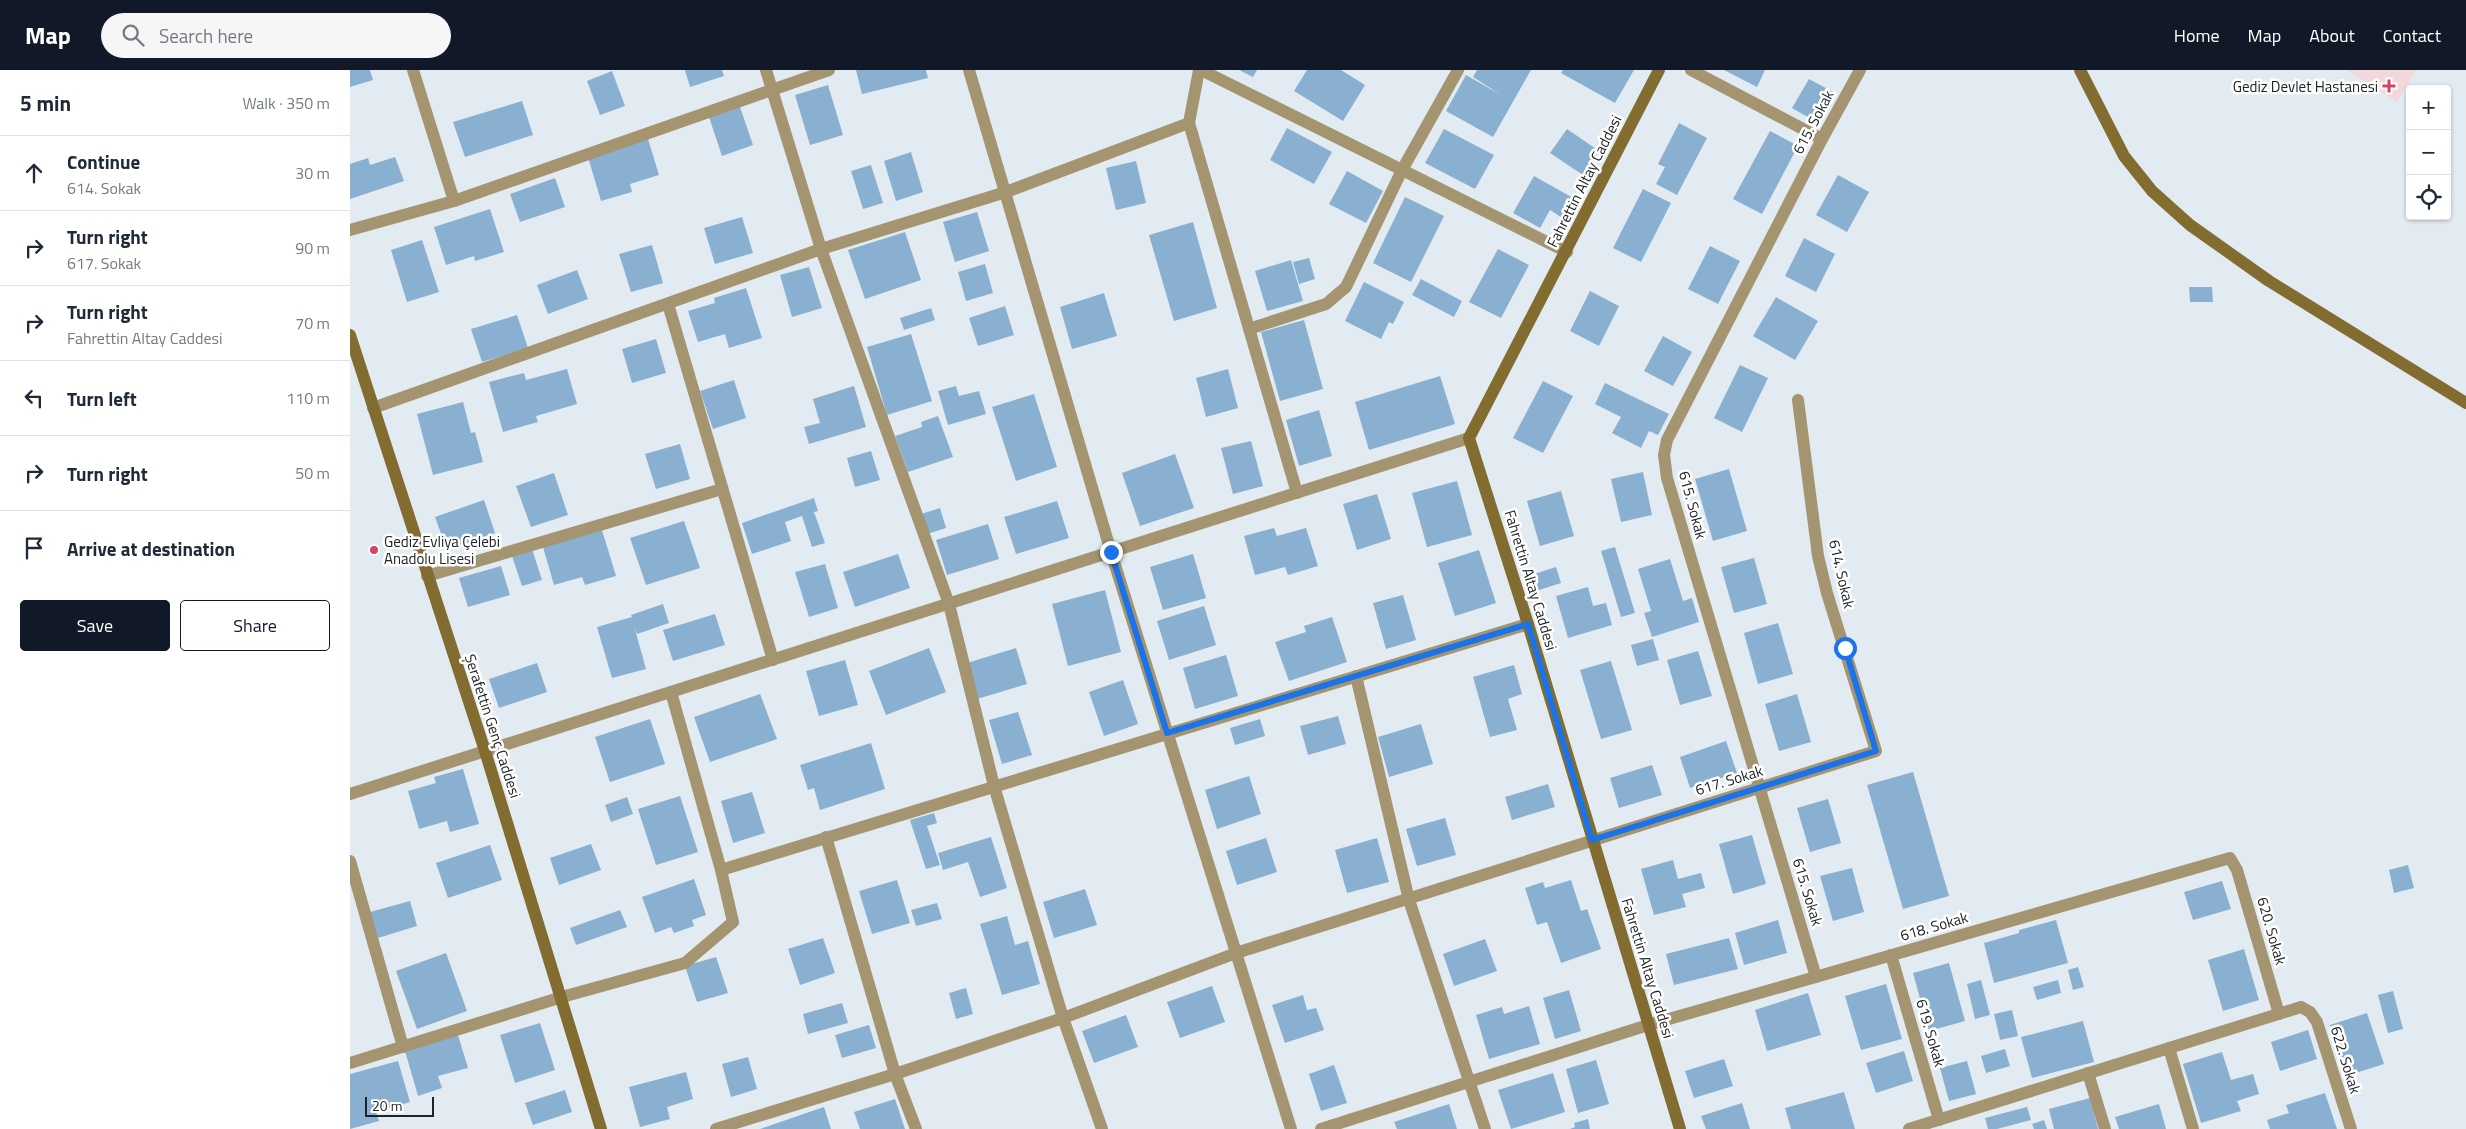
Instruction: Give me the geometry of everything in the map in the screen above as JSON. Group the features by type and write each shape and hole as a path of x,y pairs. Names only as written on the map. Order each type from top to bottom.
{"street":[{"path":"413,70 454,201"},
{"path":"766,70 821,250 948,604 994,786 1064,1018 1102,1129"},
{"path":"350,230 454,201 772,88 829,70"},
{"path":"969,70 1111,552 1291,1129"},
{"path":"1297,493 1189,123 1200,70 1567,252"},
{"path":"1249,329 1326,304 1346,287 1402,170 1458,70"},
{"name":"Fahrettin Altay Caddesi","path":"1659,70 1567,252 1469,438 1528,624 1680,1129"},
{"path":"1691,70 1822,139"},
{"name":"615. Sokak","path":"1816,977 1667,478 1664,455 1667,440 1822,139 1860,70"},
{"path":"2080,70 2124,156 2152,191 2190,225 2269,281 2466,403"},
{"path":"373,408 821,250 1006,192 1189,123"},
{"path":"668,304 773,660"},
{"name":"Şerafettin Genç Caddesi","path":"350,335 485,751 601,1129"},
{"name":"614. Sokak","path":"1798,400 1818,556 1876,751"},
{"path":"350,794 1469,438"},
{"path":"427,576 722,489"},
{"path":"721,870 1528,624"},
{"path":"1356,676 1409,900 1485,1129"},
{"path":"350,1063 562,997 685,962 733,922 721,870 671,692"},
{"name":"617. Sokak","path":"716,1129 895,1074 1064,1018 1236,953 1409,900 1592,840 1876,751"},
{"path":"826,837 895,1074 916,1129"},
{"name":"618. Sokak","path":"1321,1129 1648,1025 2230,858"},
{"name":"620. Sokak","path":"2230,858 2237,870 2279,1014"},
{"path":"350,861 403,1047"},
{"name":"619. Sokak","path":"1891,955 1939,1120"},
{"name":"622. Sokak","path":"2279,1014 2301,1007 2310,1012 2317,1022 2351,1129"},
{"path":"1909,1129 2279,1014"},
{"path":"2169,1048 2193,1129"},
{"path":"2088,1074 2105,1129"}],"shaded area":[{"name":"Gediz Devlet Hastanesi","path":"2347,70 2416,70 2397,102"}],"building":[{"path":"350,70 370,70 373,80 350,87"},
{"path":"685,70 722,70 724,76 690,87"},
{"path":"856,70 926,70 928,78 862,94"},
{"path":"1239,70 1257,70 1253,77"},
{"path":"1307,70 1341,70 1365,85 1343,121 1294,91"},
{"path":"1477,70 1531,70 1493,137 1446,111 1466,75 1501,95 1473,77"},
{"path":"1563,70 1634,70 1615,103 1561,73"},
{"path":"1724,70 1765,70 1757,87"},
{"path":"612,71 625,106 600,115 587,81"},
{"path":"1809,79 1835,93 1818,123 1792,108"},
{"path":"828,85 843,135 810,145 795,95"},
{"path":"522,101 533,135 465,157 453,122"},
{"path":"739,104 753,145 722,156 708,114"},
{"path":"1679,123 1707,138 1677,195 1656,184 1665,167 1658,164"},
{"path":"1287,128 1332,152 1314,184 1270,160"},
{"path":"1444,129 1494,155 1475,189 1425,163"},
{"path":"1567,129 1599,151 1583,175 1550,153"},
{"path":"1770,131 1798,146 1762,214 1733,199"},
{"path":"648,139 659,175 630,184 632,192 601,201 588,157"},
{"path":"911,152 923,192 896,201 884,161"},
{"path":"395,157 404,181 350,199 350,164 368,158 370,165"},
{"path":"1136,161 1146,203 1116,210 1106,168"},
{"path":"871,165 883,203 863,209 851,171"},
{"path":"1347,171 1383,191 1366,223 1329,204"},
{"path":"1838,175 1869,192 1847,232 1816,215"},
{"path":"1534,176 1575,199 1564,219 1550,210 1540,228 1513,213"},
{"path":"555,178 565,207 520,222 510,194"},
{"path":"1643,189 1671,203 1641,262 1613,248"},
{"path":"1405,197 1444,216 1411,282 1373,263"},
{"path":"490,209 504,252 475,261 474,256 446,265 434,227"},
{"path":"977,212 989,251 955,262 943,222"},
{"path":"742,217 753,253 715,264 704,228"},
{"path":"1193,222 1217,308 1174,321 1149,235"},
{"path":"905,232 921,280 865,299 848,250"},
{"path":"1804,238 1835,254 1816,292 1785,276"},
{"path":"422,240 439,292 407,302 391,250"},
{"path":"652,245 663,283 631,292 619,254"},
{"path":"1710,246 1740,261 1718,304 1688,289"},
{"path":"1498,249 1529,265 1501,318 1469,302"},
{"path":"1309,258 1315,279 1299,284 1293,262"},
{"path":"1291,260 1303,301 1267,311 1255,271"},
{"path":"985,264 993,293 966,301 958,272"},
{"path":"809,267 822,308 792,317 780,275"},
{"path":"577,270 588,299 548,314 537,285"},
{"path":"1421,279 1462,301 1454,317 1412,295"},
{"path":"1364,282 1404,302 1393,324 1389,322 1381,339 1345,321"},
{"path":"2189,287 2212,287 2213,302 2190,302"},
{"path":"746,288 762,338 729,348 725,334 698,342 688,311 715,303 714,298"},
{"path":"1590,291 1619,306 1599,346 1570,331"},
{"path":"1104,293 1117,336 1072,349 1060,307"},
{"path":"1776,297 1818,321 1795,360 1753,336"},
{"path":"1005,306 1014,335 978,346 969,318"},
{"path":"931,308 935,320 904,330 900,318"},
{"path":"517,315 528,348 482,362 471,329"},
{"path":"1304,320 1323,389 1280,401 1261,332"},
{"path":"911,334 932,401 887,415 867,347"},
{"path":"1663,336 1692,352 1673,386 1644,371"},
{"path":"656,339 666,373 632,383 622,349"},
{"path":"1740,365 1768,378 1742,432 1714,418"},
{"path":"567,369 577,404 536,416 538,422 503,432 489,382 524,373 526,380"},
{"path":"1228,369 1238,408 1206,417 1196,378"},
{"path":"1440,376 1455,424 1369,450 1355,402"},
{"path":"734,380 746,418 713,429 700,391"},
{"path":"1543,381 1573,396 1543,453 1513,438"},
{"path":"1605,383 1669,414 1658,435 1649,431 1641,448 1612,433 1621,417 1595,404"},
{"path":"854,386 866,427 809,444 804,427 820,423 813,399"},
{"path":"956,386 959,396 979,391 986,414 948,425 938,391"},
{"path":"1034,394 1057,467 1016,481 992,407"},
{"path":"463,402 471,433 475,432 483,462 433,475 417,414"},
{"path":"1319,410 1332,456 1299,466 1286,420"},
{"path":"938,416 953,457 908,472 895,436 922,427 921,422"},
{"path":"1251,441 1263,486 1233,494 1221,448"},
{"path":"680,444 690,479 656,489 645,454"},
{"path":"871,451 880,480 855,487 847,458"},
{"path":"1175,454 1194,508 1140,526 1122,473"},
{"path":"1729,469 1747,531 1713,541 1695,479"},
{"path":"1643,472 1652,515 1621,522 1611,479"},
{"path":"554,473 568,515 531,527 516,486"},
{"path":"1457,481 1472,535 1427,547 1412,493"},
{"path":"1561,491 1574,536 1540,546 1527,501"},
{"path":"1377,494 1391,539 1357,550 1343,504"},
{"path":"814,498 818,511 814,512 825,543 812,547 802,516 785,522 791,541 752,554 742,523"},
{"path":"484,500 495,533 447,550 435,517"},
{"path":"1057,501 1069,538 1016,554 1004,517"},
{"path":"940,508 946,528 924,535 918,515"},
{"path":"684,521 700,568 646,585 630,538"},
{"path":"988,524 999,559 947,575 936,540"},
{"path":"1274,528 1277,536 1306,528 1318,566 1288,575 1285,567 1255,575 1244,536"},
{"path":"602,530 616,576 585,585 582,577 554,585 543,547"},
{"path":"1615,547 1635,613 1621,617 1601,551"},
{"path":"532,549 542,580 522,586 512,556"},
{"path":"1479,550 1496,603 1455,616 1438,563"},
{"path":"898,554 910,588 855,607 843,572"},
{"path":"1193,554 1206,598 1163,610 1150,567"},
{"path":"1754,558 1767,604 1734,613 1721,567"},
{"path":"1670,559 1683,601 1692,598 1699,622 1652,637 1644,613 1651,611 1638,569"},
{"path":"825,564 838,608 809,617 795,572"},
{"path":"501,566 510,595 468,607 459,578"},
{"path":"1556,567 1561,583 1536,591 1531,575"},
{"path":"1588,587 1593,606 1606,603 1612,625 1568,638 1556,596"},
{"path":"1105,590 1121,652 1068,666 1052,604"},
{"path":"1403,595 1416,640 1386,649 1373,603"},
{"path":"663,604 669,623 637,634 634,626 646,669 612,678 597,627 632,617 631,615"},
{"path":"1204,606 1216,645 1169,660 1157,621"},
{"path":"715,614 725,645 673,661 663,630"},
{"path":"1332,617 1347,662 1289,681 1275,642 1306,632 1304,626"},
{"path":"1778,623 1793,674 1758,684 1744,633"},
{"path":"1653,639 1659,660 1637,666 1631,645"},
{"path":"929,648 946,692 886,715 869,671"},
{"path":"1016,648 1027,684 977,699 967,663"},
{"path":"1698,651 1712,696 1680,705 1667,660"},
{"path":"1226,655 1238,696 1195,709 1183,668"},
{"path":"845,660 858,705 819,716 806,671"},
{"path":"1611,661 1632,730 1601,739 1580,670"},
{"path":"537,663 547,692 499,708 489,679"},
{"path":"1514,665 1522,694 1508,699 1517,730 1490,737 1473,677"},
{"path":"1123,680 1138,724 1104,736 1089,692"},
{"path":"760,694 777,739 710,762 694,717"},
{"path":"1797,694 1811,742 1779,751 1765,704"},
{"path":"1018,712 1032,755 1002,764 989,720"},
{"path":"1338,716 1346,744 1308,755 1300,726"},
{"path":"650,719 665,764 610,782 595,737"},
{"path":"1260,719 1265,736 1235,745 1230,728"},
{"path":"1421,724 1433,764 1389,777 1378,737"},
{"path":"1726,741 1737,773 1690,788 1680,757"},
{"path":"871,743 885,789 820,810 814,788 808,790 800,765"},
{"path":"1652,765 1662,795 1619,808 1610,778"},
{"path":"463,769 479,824 450,832 447,821 419,829 408,791 436,783 434,777"},
{"path":"1913,772 1949,896 1903,909 1867,785"},
{"path":"1249,776 1261,814 1217,829 1205,790"},
{"path":"1548,784 1555,807 1512,820 1505,797"},
{"path":"752,792 765,833 733,843 721,801"},
{"path":"680,796 698,852 656,865 638,809"},
{"path":"627,797 633,814 611,822 605,805"},
{"path":"1828,799 1841,843 1810,852 1797,808"},
{"path":"934,813 937,823 927,826 940,865 926,869 910,820"},
{"path":"1445,818 1456,855 1417,866 1406,829"},
{"path":"1752,835 1766,884 1733,894 1719,844"},
{"path":"991,837 1007,888 980,897 968,862 943,870 938,853"},
{"path":"1266,838 1277,872 1237,885 1226,851"},
{"path":"1377,838 1389,882 1347,893 1335,850"},
{"path":"591,844 601,870 559,885 550,858"},
{"path":"490,845 502,880 448,898 436,863"},
{"path":"1673,860 1678,879 1701,873 1705,888 1682,894 1686,907 1654,915 1641,869"},
{"path":"2408,865 2414,888 2394,893 2389,870"},
{"path":"1852,868 1864,912 1833,921 1820,876"},
{"path":"694,879 706,915 692,920 694,926 674,933 671,927 655,933 642,897"},
{"path":"897,880 910,923 872,934 859,891"},
{"path":"1571,880 1581,911 1587,909 1601,949 1561,963 1547,922 1537,925 1525,888 1543,882 1545,888"},
{"path":"2222,881 2231,909 2193,920 2184,892"},
{"path":"1085,889 1097,925 1054,938 1043,902"},
{"path":"410,901 417,926 378,938 370,912"},
{"path":"937,903 942,919 916,926 911,910"},
{"path":"620,910 627,927 576,945 570,928"},
{"path":"1007,916 1015,945 1028,941 1040,984 1002,995 980,924"},
{"path":"1778,920 1787,953 1744,965 1735,933"},
{"path":"2056,920 2068,963 1994,983 1984,943 2019,933 2019,930"},
{"path":"823,938 835,973 800,985 788,949"},
{"path":"1729,938 1738,969 1674,985 1666,954"},
{"path":"1485,939 1497,971 1454,986 1443,954"},
{"path":"2244,949 2259,1000 2223,1011 2208,960"},
{"path":"446,953 467,1011 417,1029 396,971"},
{"path":"716,957 728,993 697,1002 685,966"},
{"path":"1949,963 1965,1021 1929,1031 1913,973"},
{"path":"2078,967 2084,987 2073,990 2068,970"},
{"path":"1981,980 1990,1015 1975,1019 1967,984"},
{"path":"2058,980 2061,993 2037,1000 2033,987"},
{"path":"1886,984 1902,1039 1861,1050 1845,996"},
{"path":"1212,986 1225,1022 1180,1038 1167,1002"},
{"path":"966,988 973,1014 956,1019 949,993"},
{"path":"1569,990 1581,1031 1555,1039 1543,998"},
{"path":"2393,991 2403,1029 2388,1033 2378,995"},
{"path":"1808,993 1821,1035 1767,1051 1755,1010"},
{"path":"1303,995 1307,1010 1316,1008 1324,1030 1285,1043 1272,1005"},
{"path":"842,1003 848,1023 808,1034 803,1014"},
{"path":"1529,1006 1540,1044 1489,1059 1476,1015 1502,1007 1504,1014"},
{"path":"2012,1010 2018,1036 2000,1040 1994,1014"},
{"path":"2367,1013 2384,1064 2346,1076 2330,1025"},
{"path":"1126,1015 1138,1047 1094,1063 1082,1031"},
{"path":"2083,1021 2094,1062 2032,1078 2021,1037"},
{"path":"540,1023 555,1070 515,1083 500,1035"},
{"path":"869,1025 876,1048 842,1058 835,1035"},
{"path":"2308,1030 2317,1059 2280,1071 2271,1042"},
{"path":"458,1035 468,1068 438,1076 442,1088 418,1096 405,1051"},
{"path":"2005,1049 2010,1066 1986,1073 1981,1056"},
{"path":"1904,1051 1913,1081 1876,1093 1866,1063"},
{"path":"2222,1052 2231,1080 2253,1074 2259,1094 2237,1101 2241,1111 2201,1123 2183,1064"},
{"path":"748,1057 757,1089 731,1097 722,1064"},
{"path":"1724,1059 1733,1086 1694,1098 1685,1071"},
{"path":"1596,1060 1609,1104 1578,1113 1566,1069"},
{"path":"398,1061 410,1102 376,1112 379,1121 350,1129 350,1074"},
{"path":"1967,1061 1976,1094 1949,1101 1940,1068"},
{"path":"1334,1065 1347,1103 1321,1111 1309,1074"},
{"path":"686,1072 693,1099 667,1107 670,1119 640,1127 629,1087"},
{"path":"1553,1073 1565,1112 1511,1129 1498,1090"},
{"path":"565,1090 572,1112 533,1125 525,1103"},
{"path":"1844,1092 1855,1129 1791,1129 1785,1108"},
{"path":"2325,1093 2337,1129 2270,1129 2267,1120 2289,1113 2286,1105"},
{"path":"2090,1098 2098,1129 2054,1129 2049,1109"},
{"path":"895,1099 905,1129 860,1129 854,1112"},
{"path":"1742,1103 1750,1129 1706,1129 1701,1116"},
{"path":"1449,1104 1457,1129 1397,1129 1394,1122"},
{"path":"2159,1104 2166,1129 2119,1129 2115,1117"},
{"path":"824,1107 831,1129 760,1129"},
{"path":"2027,1107 2031,1120 1997,1129 1988,1129 1985,1118"},
{"path":"1588,1119 1590,1129 1570,1129 1575,1127 1574,1123"},
{"path":"2044,1120 2047,1129 2034,1129 2032,1124"}],"place":[{"name":"Gediz Devlet Hastanesi","path":"2389,86"},
{"name":"Gediz Evliya Çelebi Anadolu Lisesi","path":"374,550"}],"route":[{"path":"1111,552 1167,733 1528,624 1592,840 1876,751 1845,648"}]}
